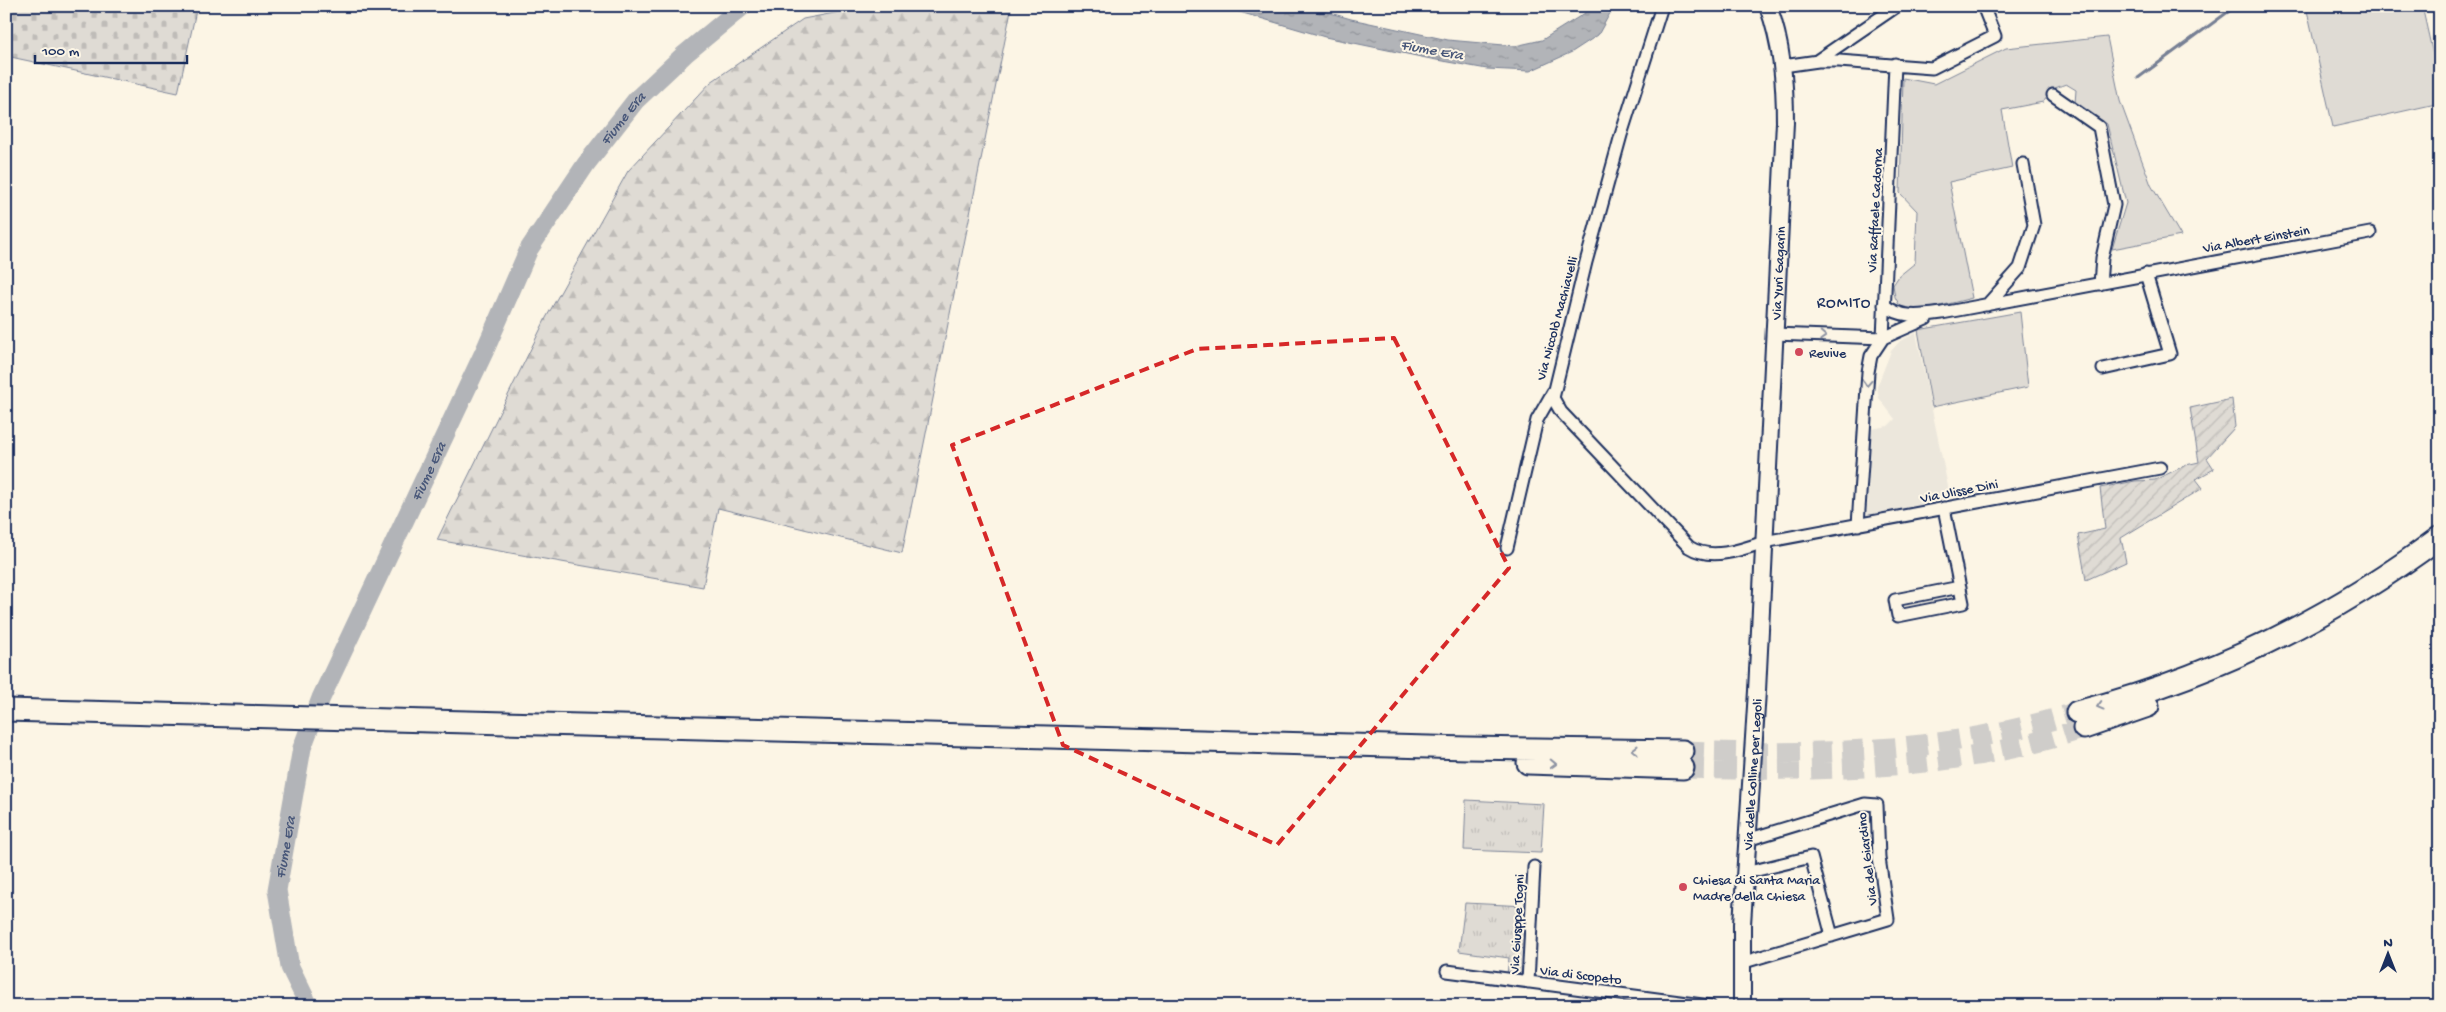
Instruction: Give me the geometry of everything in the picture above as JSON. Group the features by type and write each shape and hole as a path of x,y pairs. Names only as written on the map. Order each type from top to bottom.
{"highway":[{"path":"2440,537 2380,579 2328,611 2263,645 2081,720 2185,693 2296,642 2379,595 2440,553"},
{"path":"6,710 526,730 1394,759 1683,760"},
{"path":"6,722 526,730"}],"street":[{"name":"Via Niccolò Machiavelli","path":"1662,6 1621,135 1553,392 1553,398 1560,412 1689,547 1702,553 1716,554 1764,542"},
{"name":"Via Yuri Gagarin","path":"1764,542 1785,139 1783,66 1768,6"},
{"path":"1818,61 1897,6"},
{"path":"1783,66 1818,61 1895,64 1932,68 1995,36 1983,6"},
{"name":"Via Raffaele Cadorna","path":"1858,525 1868,372 1872,356 1883,338 1895,64"},
{"path":"2054,95 2099,127 2114,205 2102,258 2100,284"},
{"path":"1988,305 2020,268 2034,225 2023,164"},
{"name":"Via Albert Einstein","path":"1884,305 1890,310 1905,316 1942,313 2370,233"},
{"path":"2103,369 2170,354 2146,274"},
{"name":"Via Albert Einstein","path":"1883,338 1942,313"},
{"path":"1774,334 1883,338"},
{"path":"1508,548 1537,420 1553,392"},
{"name":"Via Ulisse Dini","path":"1764,542 2160,468"},
{"path":"1944,508 1960,587 1963,603 1898,616 1895,600 1960,587"},
{"name":"Via delle Colline per Legoli","path":"1742,1006 1741,963 1745,873 1764,542"},
{"name":"Via del Giardino","path":"1741,963 1888,919 1879,858 1877,805 1865,804 1747,840"},
{"path":"1745,873 1811,857 1832,936"},
{"name":"Via Giusppe Togni","path":"1528,982 1534,867"},
{"name":"Via di Scopeto","path":"1447,971 1710,1006"}],"highlighted area":[{"path":"1394,338 1509,568 1277,845 1063,745 952,445 1197,349"}],"shaded area":[{"path":"1916,333 1951,501 1867,516 1871,429 1888,426 1895,419 1879,398 1877,387 1891,351 1900,341"}],"green space":[{"path":"6,6 197,6 178,93 6,56"},
{"path":"871,6 946,6 1011,10 902,553 718,508 703,587 437,540 546,318 628,171 711,82 803,19"},
{"path":"2306,6 2422,6 2440,86 2440,103 2333,127"},
{"path":"2107,37 2120,101 2151,185 2181,236 2112,249 2126,203 2107,124 2075,103 2076,90 2066,84 2055,88 2043,102 2002,110 2012,168 1949,182 1972,298 1916,312 1900,306 1895,297 1893,285 1899,276 1915,263 1917,211 1900,193 1903,78 1934,84 2006,48"},
{"path":"2020,312 2028,387 1932,407 1918,330"},
{"path":"2232,399 2235,427 2207,458 2214,469 2196,479 2203,488 2121,538 2126,562 2086,580 2078,535 2105,529 2100,488 2135,481 2155,480 2186,465 2199,462 2190,408"},
{"path":"1466,800 1544,804 1541,853 1464,850"},
{"path":"1465,903 1527,906 1522,972 1517,975 1507,974 1509,958 1459,951"}],"water":[{"path":"1219,6 1306,6 1351,19 1448,40 1515,46 1542,40 1585,13 1589,6 1614,6 1598,35 1572,52 1530,71 1487,69 1325,37"}],"waterway":[{"name":"Fiume Era","path":"309,1006 290,967 277,890 302,748 321,698 485,350 529,249 586,164 636,100 685,54 743,6"},
{"path":"2138,78 2236,6"}],"tunnel":[{"path":"1683,751 1783,753 1883,749 1981,736 2029,726 2077,712"},
{"path":"1683,768 1784,769 1886,766 1986,753 2036,742 2084,728"}],"place":[{"name":"Revive","path":"1799,352"},
{"name":"Chiesa di Santa Maria Madre della Chiesa","path":"1683,887"}],"district":[{"name":"ROMITO","path":"1844,301"}]}
